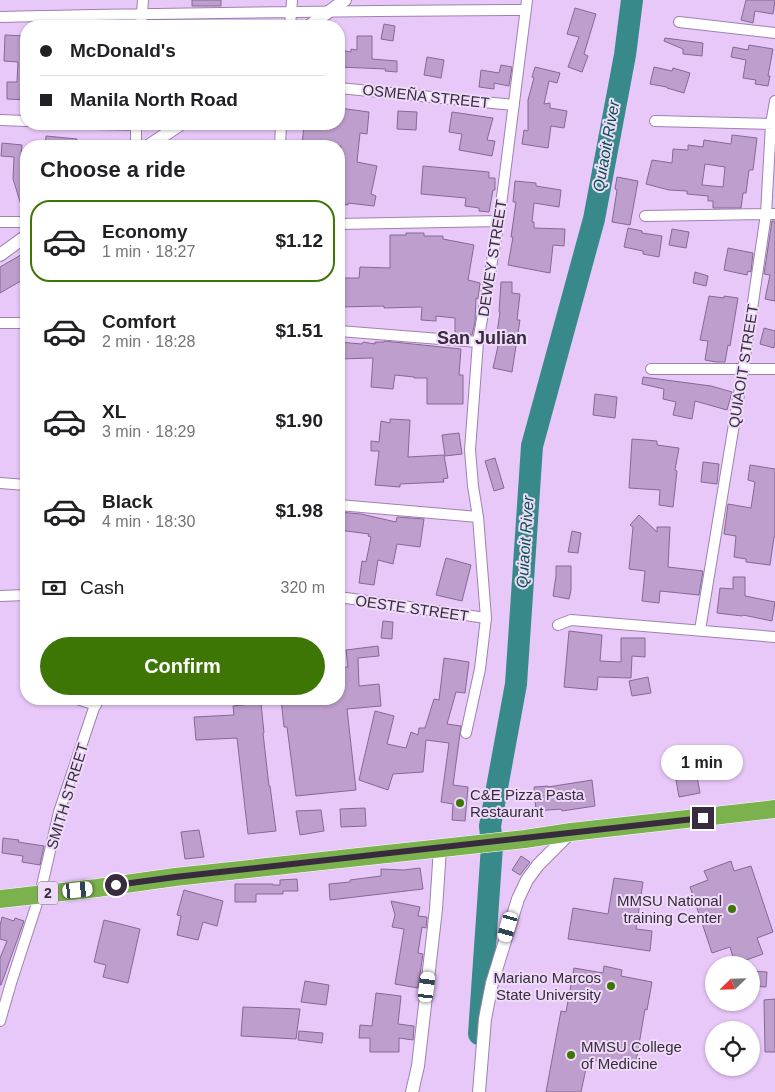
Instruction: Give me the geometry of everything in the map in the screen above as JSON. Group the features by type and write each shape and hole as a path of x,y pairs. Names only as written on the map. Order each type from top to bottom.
{"highway":[{"name":"2","path":"0,899 175,877 525,839 775,809"}],"street":[{"path":"142,20 143,0"},
{"path":"290,20 292,0"},
{"path":"317,20 345,0"},
{"path":"0,17 291,13 527,5"},
{"name":"DEWEY STREET","path":"466,734 480,669 486,618 478,517 472,486 470,450 478,342 499,221 527,5"},
{"path":"679,22 775,33"},
{"name":"OSMEÑA STREET","path":"345,89 514,105"},
{"name":"QUIAOIT STREET","path":"700,630 742,370 771,214 775,101"},
{"path":"0,120 20,121"},
{"path":"655,120 773,124"},
{"path":"157,140 172,130"},
{"path":"645,216 771,214"},
{"path":"345,224 499,221"},
{"path":"0,222 20,222"},
{"path":"0,255 20,240"},
{"path":"0,323 20,323"},
{"path":"345,331 478,342"},
{"path":"651,368 775,369"},
{"path":"0,483 20,485"},
{"path":"345,506 478,517"},
{"path":"0,596 20,595"},
{"name":"OESTE STREET","path":"345,598 486,618"},
{"path":"558,625 571,620 775,637"},
{"name":"SMITH STREET","path":"0,1021 40,894 59,812 96,705"},
{"path":"479,1092 485,1020 492,983 518,899 527,880 538,865 571,832"},
{"path":"412,1092 418,1066 436,909 440,848"}],"building":[{"path":"192,0 221,0 221,6 192,6"},
{"path":"746,0 775,0 773,14 755,11 753,23 741,20"},
{"path":"575,8 596,14 584,54 588,56 582,72 568,67 579,37 567,34"},
{"path":"384,24 395,26 393,41 381,39"},
{"path":"5,35 20,36 20,100 7,99 7,82 17,82 18,62 4,61"},
{"path":"357,36 372,36 372,59 397,61 397,72 385,71 386,69 345,67 345,51 357,50"},
{"path":"665,38 703,43 702,56 683,54 683,49 664,41"},
{"path":"749,45 773,49 768,86 755,84 756,80 743,78 746,60 731,57 733,47 748,50"},
{"path":"427,57 444,60 441,78 424,75"},
{"path":"501,65 512,67 509,86 494,83 494,89 479,87 481,70 499,73"},
{"path":"535,67 560,73 557,83 549,81 544,104 550,103 550,108 567,111 564,128 551,126 548,148 522,144 524,130 528,131 528,100"},
{"path":"654,67 672,71 673,68 690,73 684,93 650,84"},
{"path":"345,109 369,112 367,134 360,133 357,162 377,166 371,194 376,196 374,206 348,203 348,205 345,205 345,140 303,140 303,130 345,130"},
{"path":"398,111 417,112 416,130 397,129"},
{"path":"452,112 493,118 487,140 495,141 492,156 459,150 462,134 449,132"},
{"path":"732,135 757,138 753,170 749,170 746,193 743,193 741,208 713,208 713,201 708,201 708,196 687,194 687,191 669,190 646,184 652,160 672,163 673,149 688,150 688,145 703,147 704,140 731,144","holes":["705,164 725,167 723,187 702,185"]},
{"path":"46,136 77,139 77,140 46,140"},
{"path":"2,143 20,145 20,201 13,179 14,157 1,156"},
{"path":"423,166 489,172 489,178 495,178 495,190 493,190 489,212 465,206 466,198 421,194"},
{"path":"617,177 638,181 630,225 612,222"},
{"path":"515,181 536,183 536,186 561,190 559,207 534,203 532,222 534,222 534,228 565,229 564,246 553,245 550,273 508,265 516,202 513,202"},
{"path":"772,221 775,221 775,301 765,299 770,275 764,274"},
{"path":"628,228 642,231 642,233 662,236 659,257 643,254 643,251 624,247"},
{"path":"672,229 689,232 686,248 669,245"},
{"path":"406,233 424,233 424,236 443,236 443,239 474,245 468,280 480,283 478,299 476,298 475,322 472,335 455,333 455,318 436,316 436,321 421,320 422,307 345,307 345,278 359,278 360,267 390,268 390,235 406,235"},
{"path":"728,248 753,253 751,272 748,271 747,275 724,270"},
{"path":"20,255 20,281 0,293 0,267"},
{"path":"695,272 708,276 706,286 693,283"},
{"path":"501,282 512,282 512,293 520,294 517,320 520,320 512,372 493,368 498,346 495,345 500,312"},
{"path":"709,296 738,298 730,346 728,345 725,362 705,360 708,341 700,340"},
{"path":"764,328 775,331 774,348 760,344"},
{"path":"375,342 461,349 459,375 463,375 463,404 427,404 427,378 395,375 393,389 371,387 373,358 345,359 345,343 375,344"},
{"path":"643,377 711,386 732,392 727,410 695,401 692,419 673,415 676,402 663,399 664,389 642,384"},
{"path":"595,394 617,397 615,418 593,415"},
{"path":"390,419 410,420 408,457 444,455 448,478 443,479 444,482 400,484 400,487 375,485 379,451 371,451 371,441 379,442 381,421 390,423"},
{"path":"459,433 462,454 445,456 442,435"},
{"path":"632,439 657,441 657,445 679,448 675,470 677,471 673,507 659,505 660,490 629,488"},
{"path":"495,458 504,488 494,491 485,461"},
{"path":"703,462 719,464 717,484 701,482"},
{"path":"750,465 775,469 775,537 770,565 746,562 746,559 734,557 736,536 724,534 728,504 751,508 755,482 748,480"},
{"path":"345,513 396,522 397,517 424,519 420,547 397,544 393,564 378,560 374,585 359,583 362,561 366,562 371,537 368,536 369,534 345,531"},
{"path":"639,515 657,532 657,527 670,527 668,567 703,571 699,595 660,591 659,603 642,601 645,571 629,569 633,527 630,525"},
{"path":"572,531 581,533 578,553 568,552"},
{"path":"446,558 471,565 462,601 436,595"},
{"path":"556,566 571,566 569,599 553,596"},
{"path":"733,577 745,577 745,596 775,602 772,621 743,615 717,613 720,588 733,589"},
{"path":"383,621 393,622 392,639 381,638"},
{"path":"569,631 602,635 600,661 621,662 621,638 645,638 645,657 632,656 631,678 598,677 597,690 564,687"},
{"path":"378,646 379,656 358,658 359,686 379,684 381,706 347,709 356,790 296,796 287,727 284,727 282,705 345,705 345,667 348,667 346,650"},
{"path":"444,658 469,662 465,693 456,692 447,724 461,726 453,785 468,787 465,821 452,820 453,804 441,802 449,743 426,740 423,772 393,774 388,790 359,780 375,711 394,716 387,744 406,748 411,732 418,735 419,728 425,728 434,699 439,700"},
{"path":"648,677 651,693 632,696 629,681"},
{"path":"261,705 269,786 276,831 248,834 237,738 196,740 194,717 234,715 233,706"},
{"path":"697,776 700,793 679,797 676,780"},
{"path":"592,780 595,806 562,811 561,809 536,811 534,787 548,787"},
{"path":"365,808 366,826 341,827 340,809"},
{"path":"321,810 324,831 300,835 296,811"},
{"path":"199,830 204,857 185,859 181,832"},
{"path":"3,838 44,846 40,865 22,862 23,856 2,853"},
{"path":"521,856 530,862 520,875 512,870"},
{"name":"MMSU National training Center","path":"731,861 734,871 751,866 773,932 757,938 763,954 757,956 733,956 730,947 712,953 690,887 708,880 704,871"},
{"path":"420,868 423,889 330,900 329,884 381,876 381,869 404,870"},
{"path":"614,878 643,882 636,929 652,931 650,951 568,939 573,908 608,914"},
{"path":"297,879 298,891 283,891 283,894 256,894 256,902 235,902 235,884 280,885 280,880"},
{"path":"184,890 223,901 217,926 203,922 198,940 177,935 181,916 177,915"},
{"path":"391,901 420,907 418,916 427,917 426,928 422,927 418,953 423,954 418,988 395,984 404,929 392,927 395,915"},
{"path":"2,917 14,921 15,918 24,921 0,985 0,958 7,941 0,939"},
{"path":"104,920 140,929 128,983 103,977 106,965 94,962"},
{"path":"604,966 622,970 621,976 652,982 647,1010 645,1009 635,1068 588,1059 581,1092 546,1092 561,1011 566,1012 574,968 603,973"},
{"path":"760,972 767,972 766,987 760,987"},
{"path":"305,981 329,985 326,1005 301,1002"},
{"path":"376,993 401,996 398,1024 414,1026 413,1040 399,1038 399,1052 370,1052 370,1038 359,1038 360,1025 372,1026"},
{"path":"775,999 775,1052 765,1052 764,1000"},
{"path":"243,1007 300,1009 296,1039 241,1036"},
{"path":"299,1031 323,1033 322,1043 298,1040"}],"waterway":[{"name":"Quiaoit River","path":"479,1034 492,846 490,826 516,684 532,446 594,219 625,55 632,0"}],"place":[{"name":"C&E Pizza Pasta Restaurant","path":"460,803"},
{"name":"MMSU National training Center","path":"732,909"},
{"name":"Mariano Marcos State University","path":"611,986"},
{"name":"MMSU College of Medicine","path":"571,1055"}],"district":[{"name":"San Julian","path":"482,338"}],"route":[{"path":"116,885 703,818"}]}
